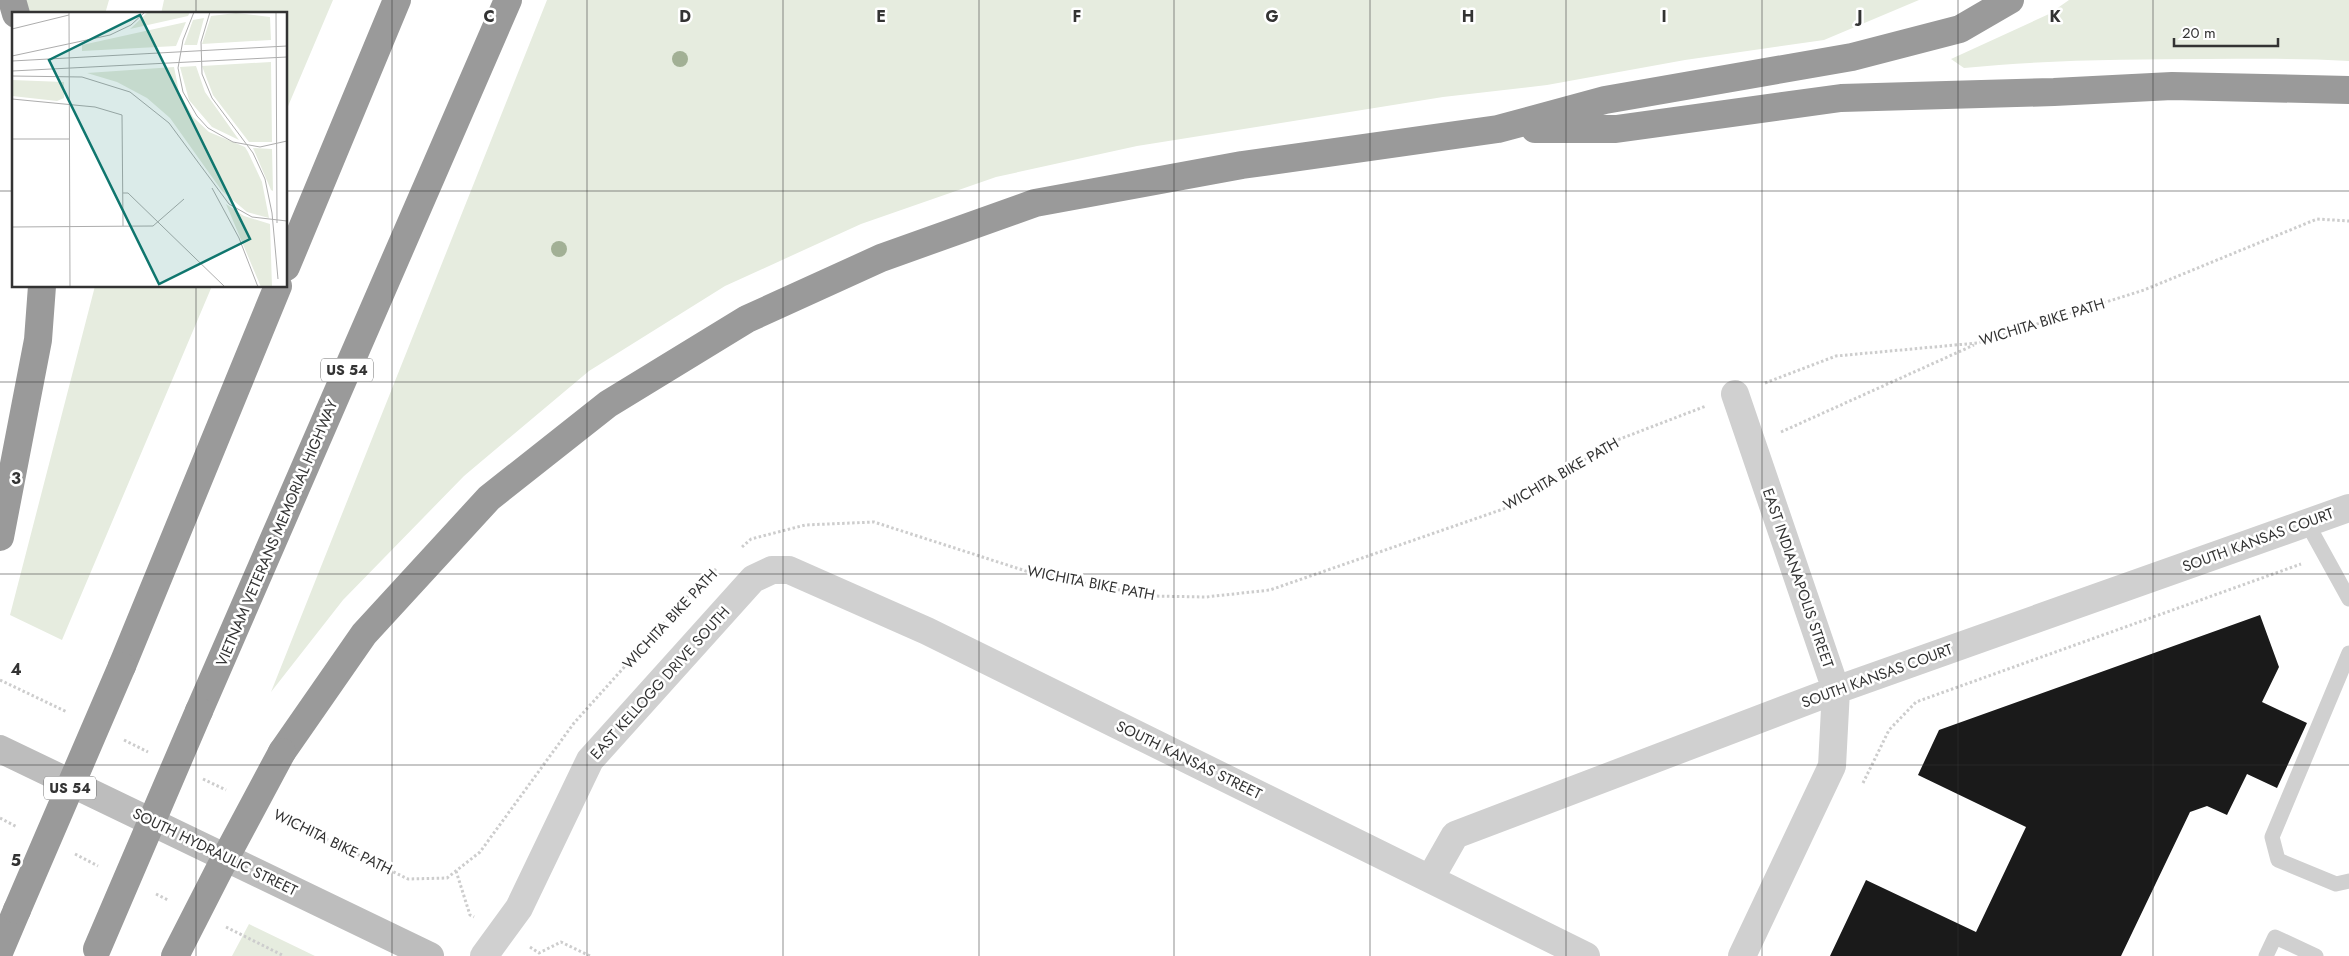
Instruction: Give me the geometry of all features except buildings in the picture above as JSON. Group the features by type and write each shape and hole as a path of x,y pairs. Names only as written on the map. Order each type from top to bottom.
{"highway":[{"path":"288,262 396,0"},
{"name":"VIETNAM VETERANS MEMORIAL HIGHWAY","path":"96,953 508,0"},
{"path":"175,956 282,752 364,634 489,498 608,404 748,319 881,258 1035,203 1242,165 1498,129 1605,100 1852,57 1960,29 2010,0"},
{"path":"1498,129 1616,129 1841,98 2054,92 2172,86 2349,90"},
{"path":"0,537 38,340 42,288"},
{"name":"US 54","path":"0,950 122,666 277,288"}],"street":[{"name":"EAST INDIANAPOLIS STREET","path":"1734,394 1836,690 1832,766 1755,925 1742,956"},
{"name":"SOUTH KANSAS COURT","path":"1430,879 1455,834 1836,690 2349,508"},
{"name":"EAST KELLOGG DRIVE SOUTH","path":"484,956 519,908 590,760 753,579 772,570 789,570"},
{"name":"SOUTH KANSAS STREET","path":"789,570 927,631 1586,956"},
{"name":"SOUTH HYDRAULIC STREET","path":"0,748 430,956"}],"lane":[{"path":"2307,523 2349,599"},
{"path":"2349,653 2272,837 2278,860 2342,883 2349,895"},
{"path":"2266,956 2275,937 2316,956"}],"path":[{"name":"WICHITA BIKE PATH","path":"738,551 751,539 806,525 874,522 1032,573 1151,596 1206,598 1270,590 1512,506 1612,442 1836,356 1977,343 2144,290 2317,219 2349,221"},
{"path":"1779,432 1977,343"},
{"path":"1863,783 1889,730 1916,702 2325,555"},
{"name":"WICHITA BIKE PATH","path":"275,814 408,879 447,878 480,852 574,723 698,585 718,568"},
{"path":"0,680 71,714"},
{"path":"115,736 151,753"},
{"path":"195,775 231,792"}],"shaded area":[{"path":"26,0 109,0 106,12 29,12"},
{"path":"164,0 333,0 288,106 288,12 161,12"},
{"path":"547,0 1919,0 1824,40 1685,60 1547,85 1443,97 1137,146 996,177 861,224 725,286 589,371 464,476 343,600 271,692"},
{"path":"2069,0 2349,0 2349,61 2314,59 2116,60 2025,63 1964,68 1951,59 2049,14"},
{"path":"94,288 211,288 62,640 10,615"},
{"path":"249,924 315,956 232,956"}]}
